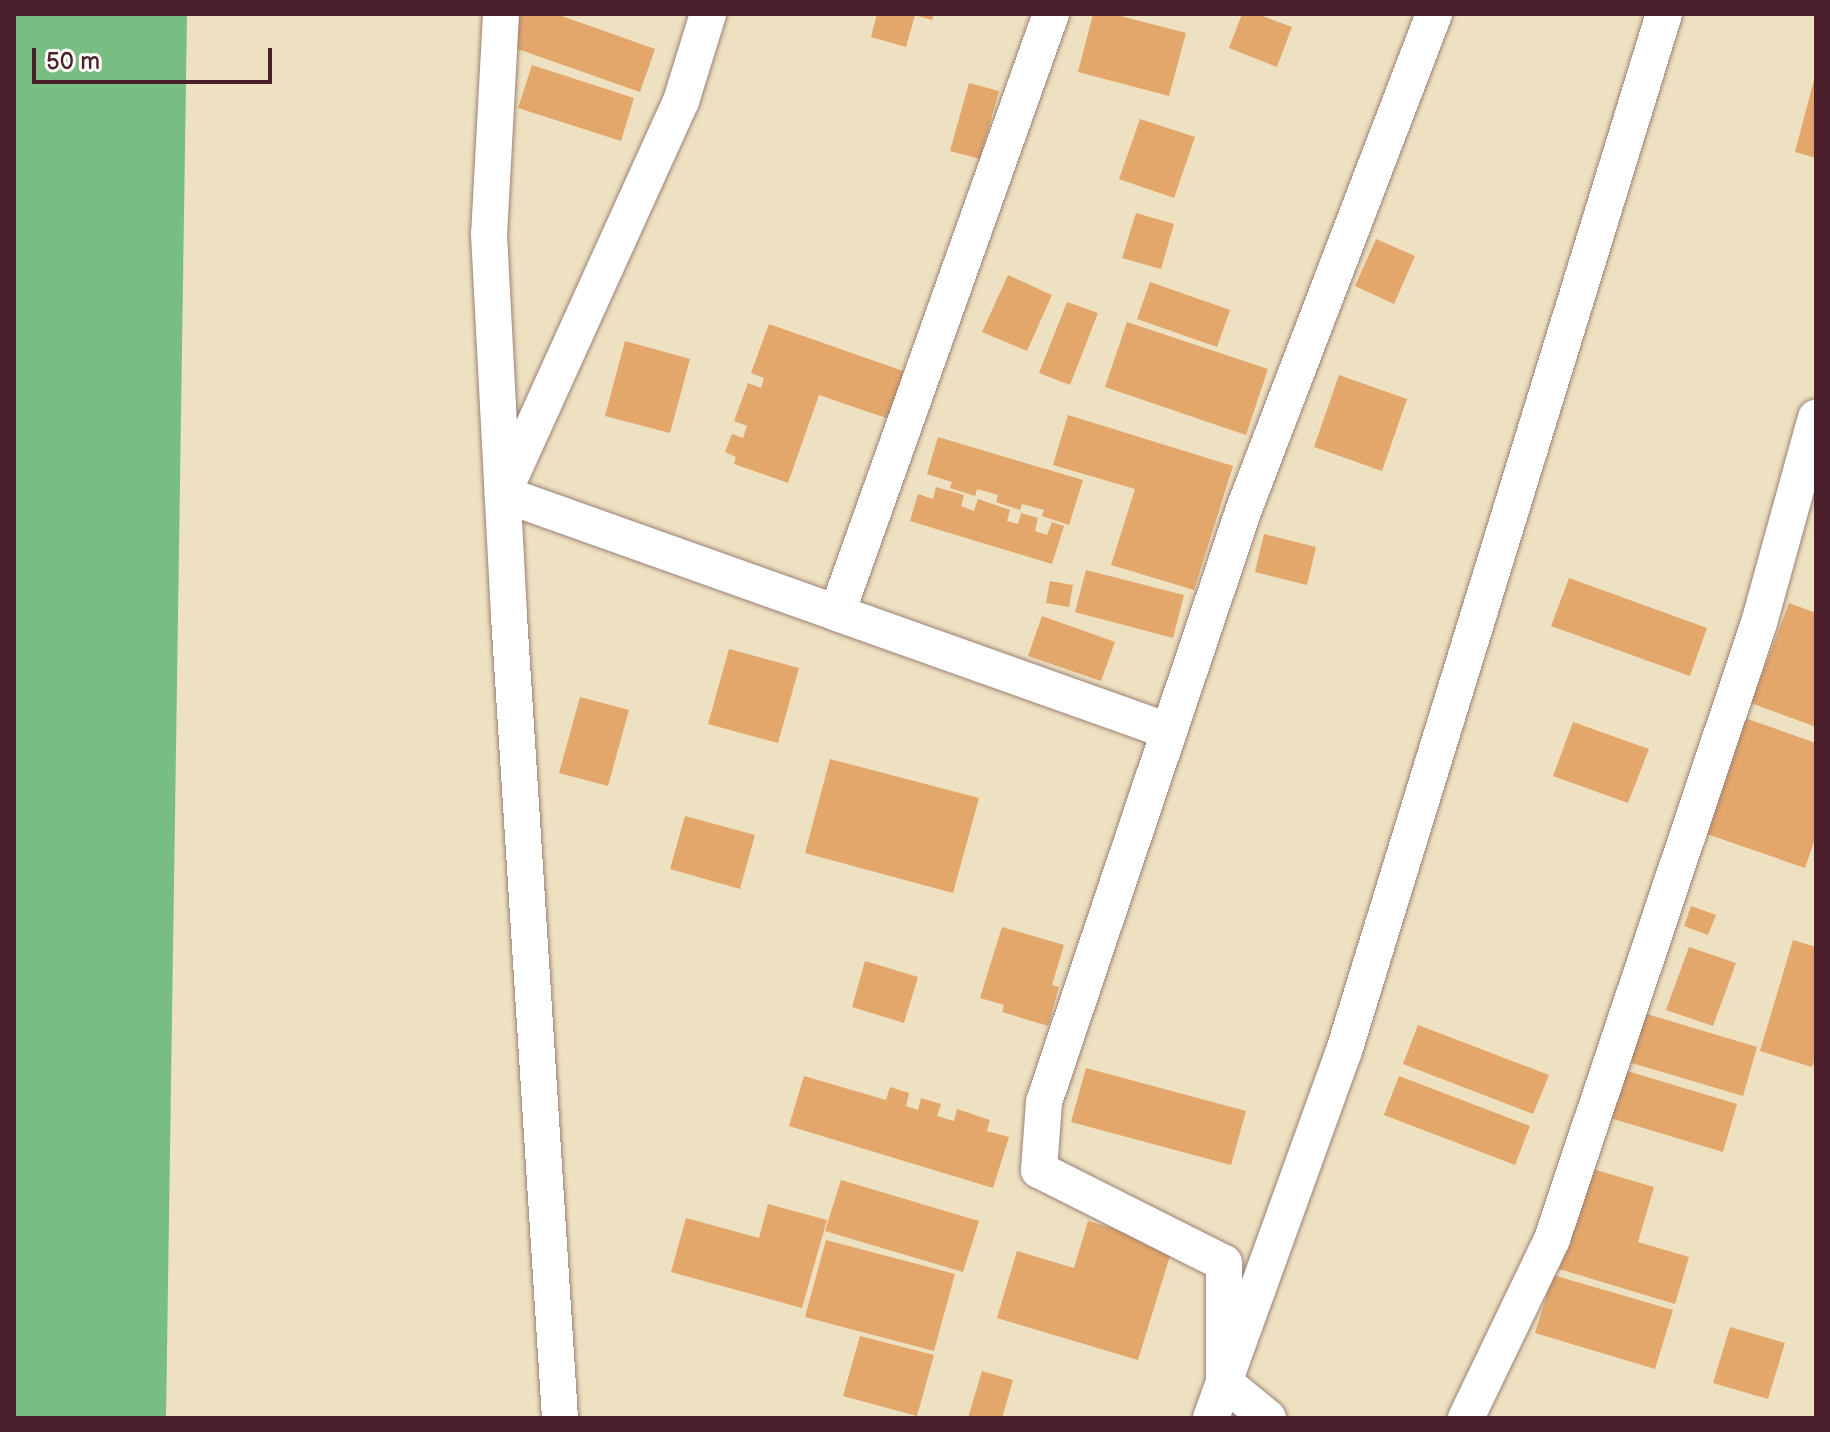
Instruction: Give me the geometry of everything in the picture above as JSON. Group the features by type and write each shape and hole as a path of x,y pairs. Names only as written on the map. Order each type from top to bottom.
{"street":[{"path":"501,14 489,234 560,1418"},
{"path":"503,494 681,101 708,14"},
{"path":"837,613 1051,14"},
{"path":"1224,1382 1224,1263 1039,1170 1044,1102 1244,509 1434,14"},
{"path":"1211,1418 1344,1051 1664,14"},
{"path":"1466,1418 1552,1239 1759,623 1816,418"},
{"path":"503,494 1169,731"},
{"path":"1224,1382 1268,1418"}],"green space":[{"path":"14,14 187,14 166,1418 14,1418"}],"building":[{"path":"520,14 556,14 655,49 640,92 509,46"},
{"path":"877,14 934,14 932,20 915,15 906,47 871,37"},
{"path":"1093,14 1113,14 1186,33 1169,96 1078,72"},
{"path":"1242,14 1257,14 1292,27 1277,67 1229,48"},
{"path":"532,65 634,98 621,141 518,108"},
{"path":"1816,76 1816,158 1795,152"},
{"path":"969,83 999,91 980,159 950,151"},
{"path":"1140,119 1195,137 1174,198 1119,179"},
{"path":"1136,213 1174,224 1161,269 1122,258"},
{"path":"1376,239 1415,256 1394,304 1355,286"},
{"path":"1008,275 1052,295 1027,351 982,332"},
{"path":"1150,282 1230,310 1217,347 1137,319"},
{"path":"1067,302 1098,313 1070,385 1039,373"},
{"path":"1127,322 1268,369 1246,435 1105,387"},
{"path":"769,324 909,373 892,420 819,395 788,483 734,464 736,457 725,452 732,434 743,438 747,426 734,421 748,383 761,388 764,378 751,373"},
{"path":"625,341 690,359 670,433 605,416"},
{"path":"1339,375 1407,399 1382,471 1314,447"},
{"path":"1068,415 1233,466 1194,590 1111,565 1135,489 1053,465"},
{"path":"938,437 1083,480 1069,525 1042,516 1044,510 1022,504 1020,510 996,502 998,495 977,489 975,496 950,488 952,482 927,474"},
{"path":"936,487 964,495 961,506 974,511 978,499 1010,510 1007,521 1018,524 1021,513 1038,518 1035,531 1047,535 1052,522 1064,526 1052,564 910,521 918,494 933,499"},
{"path":"1264,534 1316,547 1307,585 1255,572"},
{"path":"1086,570 1184,595 1173,638 1075,612"},
{"path":"1569,578 1707,628 1690,676 1551,626"},
{"path":"1050,581 1073,585 1069,607 1046,603"},
{"path":"1789,603 1816,613 1816,727 1751,703"},
{"path":"1042,616 1115,642 1101,681 1028,656"},
{"path":"729,649 799,668 778,743 708,724"},
{"path":"580,697 629,710 608,786 559,773"},
{"path":"1742,717 1816,743 1816,836 1805,868 1701,832"},
{"path":"1573,722 1649,749 1628,803 1553,776"},
{"path":"830,759 979,798 953,893 805,853"},
{"path":"685,816 755,835 740,889 670,869"},
{"path":"1691,906 1716,915 1708,935 1684,926"},
{"path":"1002,927 1064,945 1052,985 1059,987 1048,1026 1002,1012 1004,1005 980,998"},
{"path":"1793,940 1816,947 1816,1056 1812,1067 1760,1051"},
{"path":"1689,947 1736,963 1713,1026 1666,1010"},
{"path":"865,961 918,977 904,1023 852,1007"},
{"path":"1640,1012 1757,1047 1743,1096 1625,1061"},
{"path":"1418,1025 1549,1075 1533,1114 1403,1064"},
{"path":"1086,1068 1246,1111 1231,1165 1071,1122"},
{"path":"1624,1070 1737,1104 1723,1152 1610,1118"},
{"path":"804,1076 886,1100 890,1087 909,1093 906,1106 918,1110 921,1098 941,1104 937,1116 954,1121 957,1109 990,1120 987,1131 1009,1137 993,1188 789,1126"},
{"path":"1399,1076 1530,1126 1515,1165 1384,1115"},
{"path":"1589,1168 1654,1187 1638,1242 1689,1257 1675,1304 1559,1269"},
{"path":"841,1180 979,1221 963,1272 825,1231"},
{"path":"768,1204 827,1220 802,1308 671,1272 686,1218 759,1238"},
{"path":"1088,1221 1173,1246 1138,1360 997,1318 1017,1251 1074,1268"},
{"path":"826,1240 955,1274 934,1351 805,1317"},
{"path":"1553,1275 1673,1310 1655,1369 1535,1333"},
{"path":"1730,1327 1785,1343 1768,1399 1713,1383"},
{"path":"860,1336 934,1355 917,1416 843,1396"},
{"path":"982,1371 1013,1380 1002,1418 968,1418"}]}
